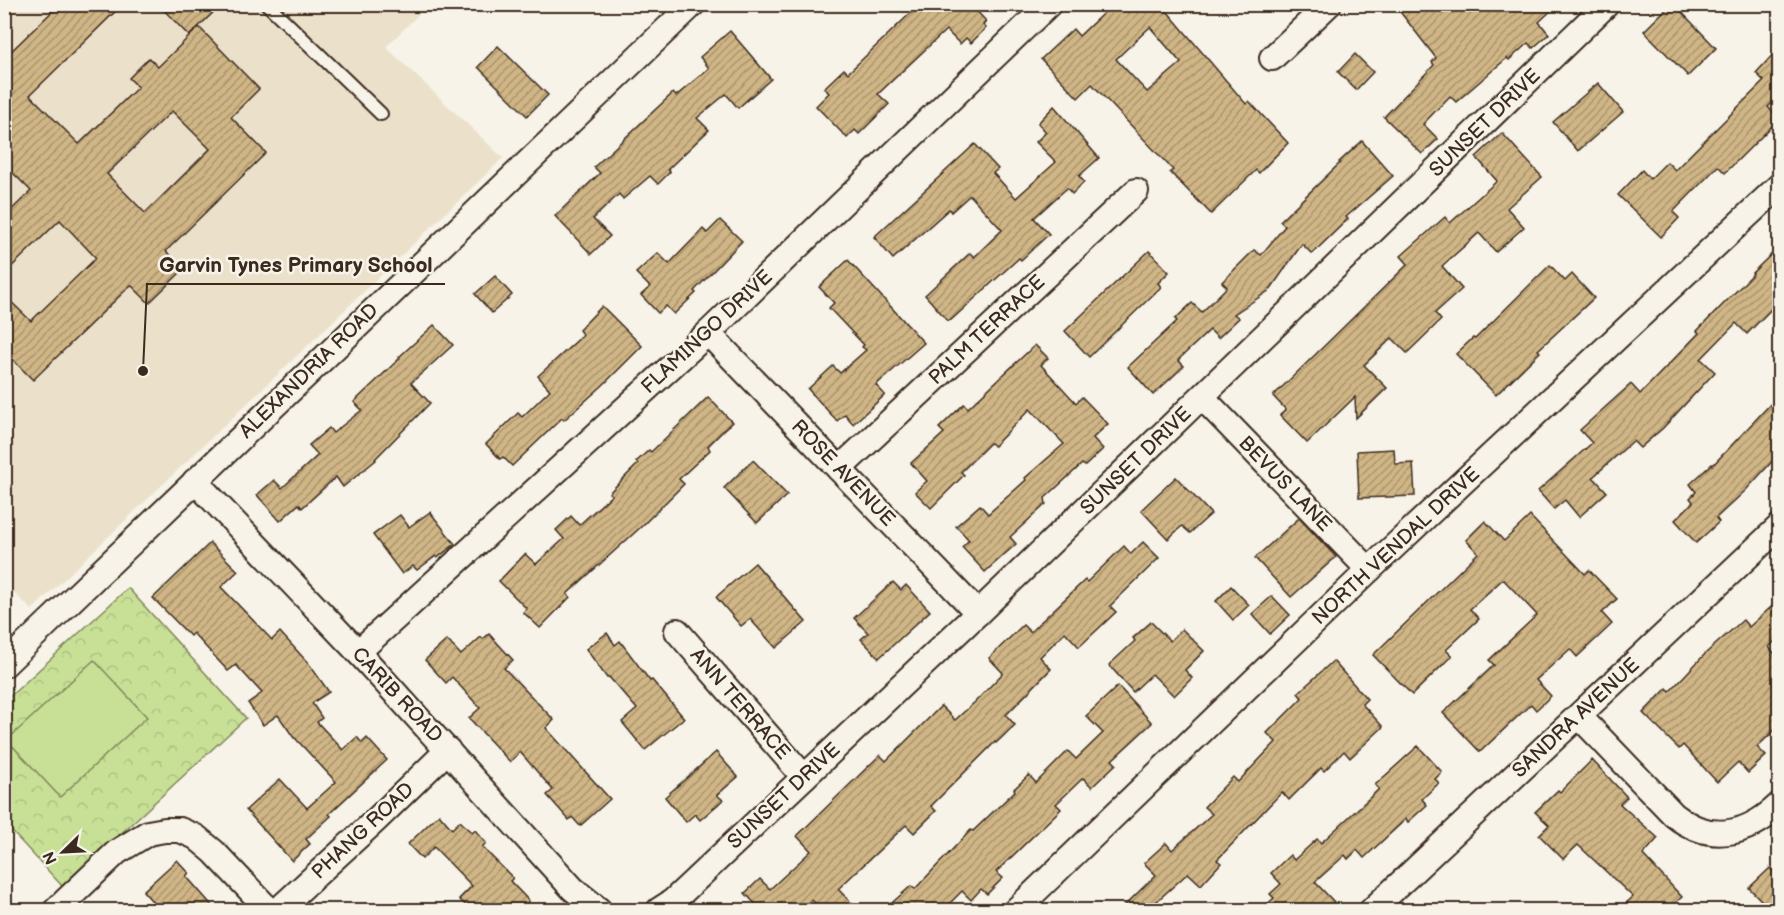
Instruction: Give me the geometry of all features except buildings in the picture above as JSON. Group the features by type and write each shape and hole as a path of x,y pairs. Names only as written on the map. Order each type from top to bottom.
{"street":[{"name":"ALEXANDRIA ROAD","path":"4,665 693,4"},
{"name":"FLAMINGO DRIVE","path":"358,652 708,333 1049,4"},
{"path":"1272,58 1329,4"},
{"name":"SUNSET DRIVE","path":"659,910 673,901 978,613 1607,4"},
{"name":"NORTH VENDAL DRIVE","path":"1016,910 1369,570 1779,185"},
{"name":"PALM TERRACE","path":"839,469 1136,191"},
{"name":"ROSE AVENUE","path":"708,333 978,613"},
{"name":"BEVUS LANE","path":"1202,397 1369,570"},
{"name":"CARIB ROAD","path":"195,481 358,652 573,889 599,910"},
{"name":"SANDRA AVENUE","path":"1372,910 1777,532"},
{"name":"ANN TERRACE","path":"677,631 804,777"},
{"path":"1579,716 1674,816 1697,830 1728,832 1745,828 1759,822 1779,804"},
{"name":"PHANG ROAD","path":"278,910 448,750"},
{"path":"56,910 117,852 148,833 165,830 180,830 196,837 214,852 269,910"}],"lane":[{"path":"267,4 381,114"}],"shaded area":[{"path":"4,5 428,5 386,47 503,158 32,610 4,584"}],"green space":[{"path":"128,588 246,718 63,887 5,824 5,701"},
{"path":"94,660 147,717 60,797 7,740"}],"place":[{"name":"Garvin Tynes Primary School","path":"143,371"}]}
